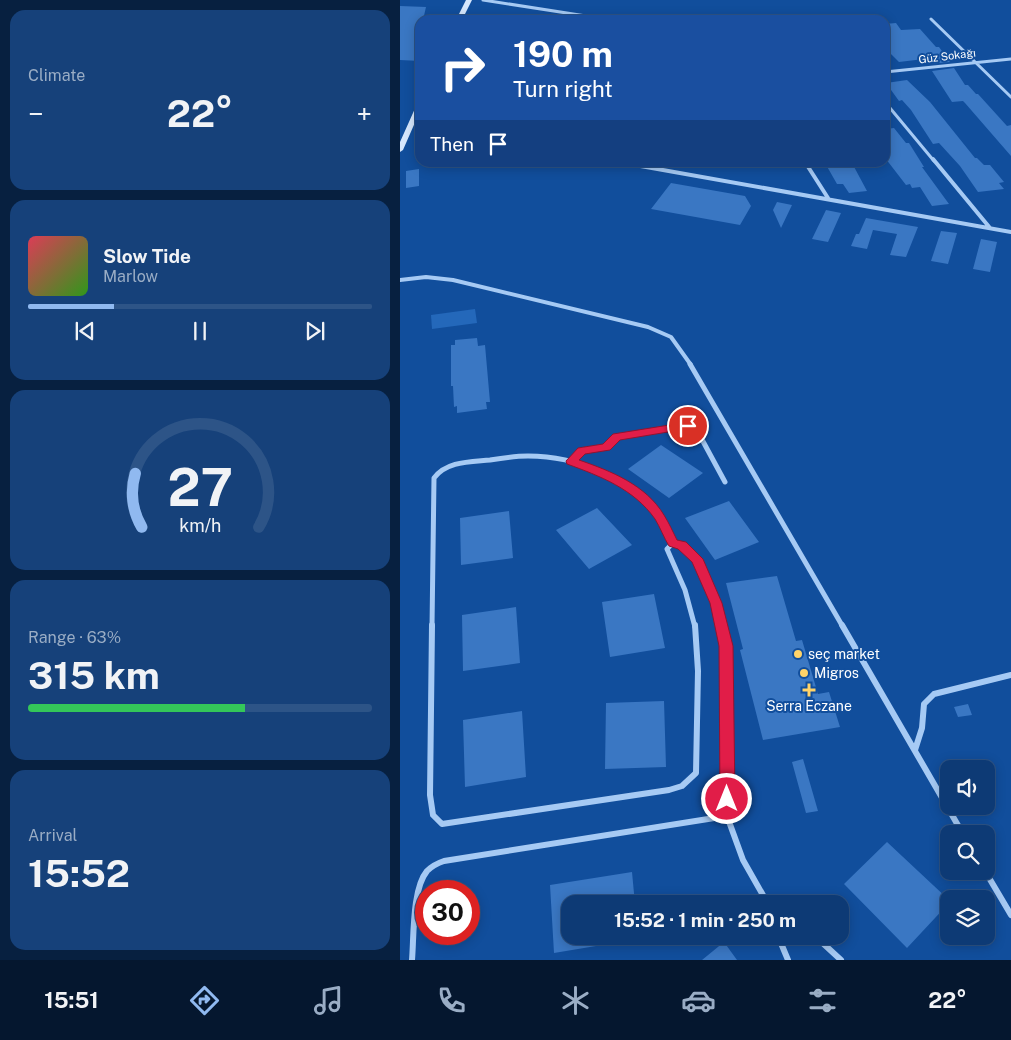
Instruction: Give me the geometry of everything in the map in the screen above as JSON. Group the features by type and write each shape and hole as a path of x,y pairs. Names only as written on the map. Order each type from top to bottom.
{"main road":[{"path":"462,15 469,0"},
{"path":"400,150 415,116"}],"street":[{"path":"483,0 580,15"},
{"path":"930,19 976,61 1011,97"},
{"name":"Güz Sokağı","path":"890,71 976,61 1011,59"},
{"path":"890,108 990,228"},
{"path":"647,167 1011,232"},
{"path":"808,167 828,198"},
{"path":"400,280 426,277 453,280 648,327 670,337 683,352 958,825"},
{"path":"571,461 582,450 606,447 617,437 688,426 694,428 699,434 725,482"},
{"path":"527,456 542,456 571,461 604,473 636,492 659,516 673,543 667,549 685,590 695,624 698,672 696,773 682,786 669,790 442,824 433,814 430,796 434,478 438,472 447,466 458,463 527,456"},
{"path":"673,543 682,545 697,559 716,603 726,646 727,816 743,860 763,895"},
{"path":"915,750 922,728 924,704 934,694 1011,675"},
{"path":"412,960 421,886 425,874 433,865 444,861 727,816"},
{"path":"990,880 1011,916"},
{"path":"782,945 788,960"},
{"path":"825,945 841,960"}],"shaded area":[{"path":"475,309 477,323 432,329 431,315"}],"building":[{"path":"400,6 426,7 424,15 415,15 415,61 400,60"},
{"path":"896,23 901,30 920,29 936,47 939,47 950,62 928,64 924,59 899,62 890,53 890,24"},
{"path":"954,68 965,85 968,85 978,94 1007,126 1011,125 1011,156 963,101 952,102 932,71"},
{"path":"907,80 930,102 975,158 984,165 990,165 1004,182 999,183 1004,189 978,192 960,166 939,143 933,144 911,110 902,100 899,101 890,89 890,82"},
{"path":"890,128 894,128 906,143 909,143 924,167 922,167 949,204 932,206 920,187 912,188 910,184 906,185 890,164"},
{"path":"827,167 854,167 867,191 849,193 843,184 837,184"},
{"path":"419,169 419,186 406,188 406,171"},
{"path":"671,183 745,196 751,206 740,225 651,209"},
{"path":"777,202 792,205 781,228 773,210"},
{"path":"826,210 841,213 828,242 812,239"},
{"path":"866,218 918,227 906,257 890,255 897,234 873,230 867,249 851,246"},
{"path":"941,231 957,233 948,264 931,261"},
{"path":"981,239 997,242 990,272 973,269"},
{"path":"477,338 478,346 485,345 490,402 486,402 487,409 457,413 457,406 454,407 453,386 451,386 451,345 455,345 455,340"},
{"path":"661,445 703,473 669,498 628,469"},
{"path":"729,501 759,542 715,560 685,518"},
{"path":"597,508 632,545 589,569 556,530"},
{"path":"509,511 513,558 461,565 460,518"},
{"path":"777,576 796,641 802,640 818,694 829,692 840,727 763,740 740,650 743,649 726,583"},
{"path":"654,594 665,648 610,657 602,602"},
{"path":"516,607 520,663 463,671 462,615"},
{"path":"664,701 666,767 605,769 606,703"},
{"path":"968,704 972,715 958,717 954,707"},
{"path":"522,711 526,777 465,787 463,720"},
{"path":"803,759 818,811 806,813 792,762"},
{"path":"887,842 940,892 940,913 907,948 844,884"},
{"path":"632,872 634,895 561,895 561,945 602,945 554,953 550,885"},
{"path":"720,945 726,945 737,960 702,960"}],"place":[{"name":"seç market","path":"798,654"},
{"name":"Migros","path":"804,673"},
{"name":"Serra Eczane","path":"809,690"}],"route":[{"path":"688,426 623,435 617,437 606,447 596,450 582,450 571,461 604,473 636,492 659,516 673,543 682,545 697,559 716,603 726,646 727,799"}]}
